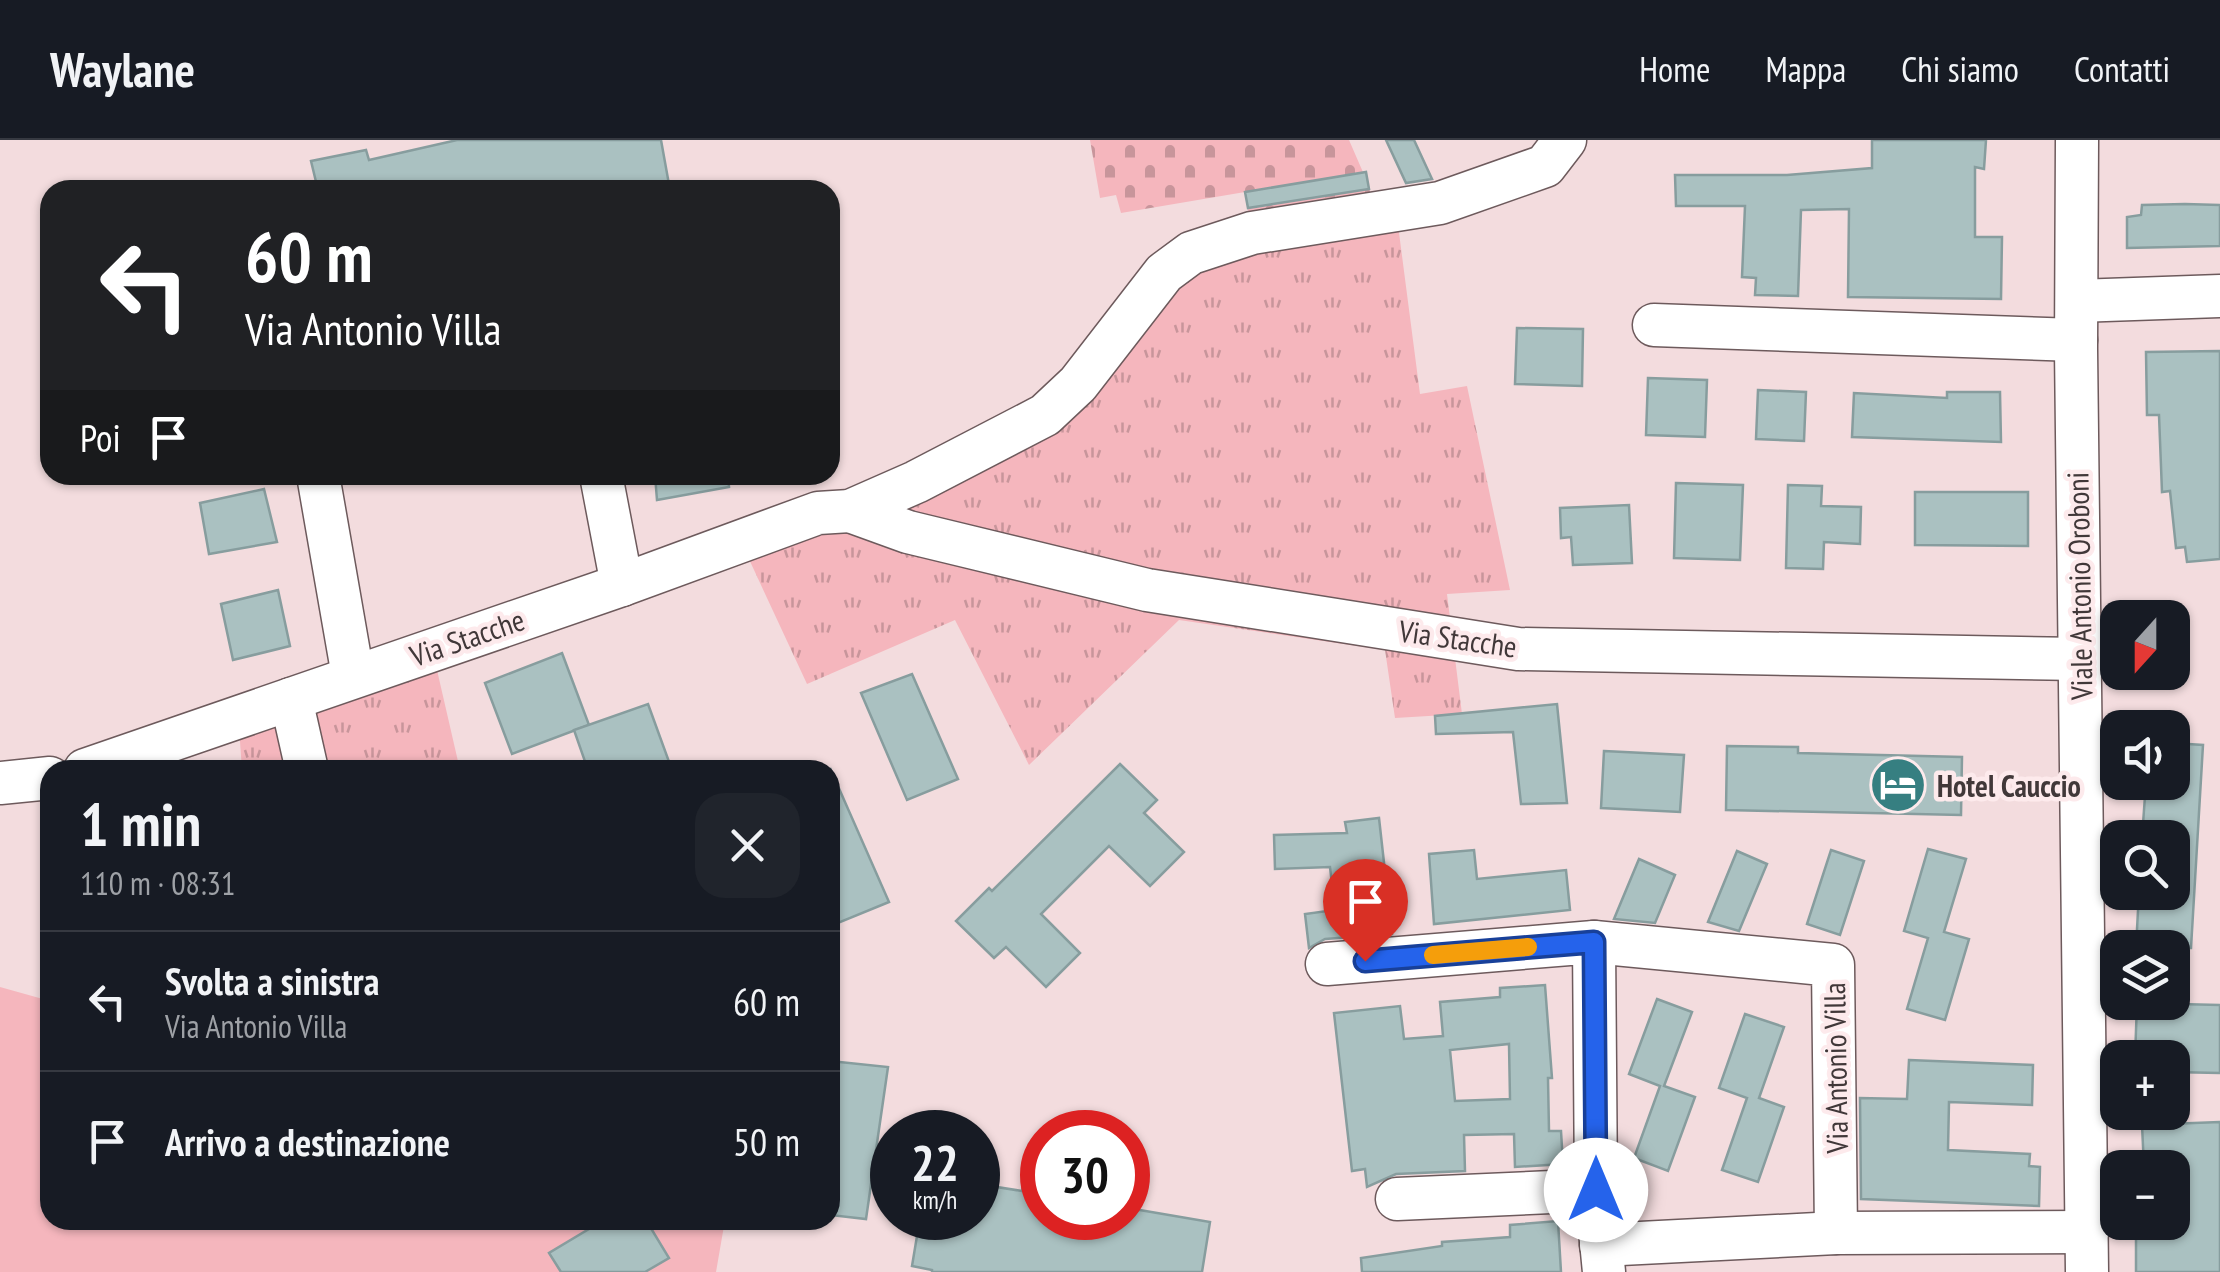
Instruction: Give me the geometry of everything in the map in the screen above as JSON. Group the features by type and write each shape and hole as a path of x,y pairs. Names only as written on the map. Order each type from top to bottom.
{"street":[{"name":"Via Stacche","path":"113,760 622,585 818,513 850,511 1046,415 1078,384 1164,273 1190,254 1252,233 1440,203 1545,166 1565,140"},
{"name":"Viale Antonio Oroboni","path":"2077,140 2087,1252"},
{"path":"1654,325 2076,320 2220,296"},
{"path":"320,485 354,676"},
{"path":"603,485 622,585"},
{"name":"Via Stacche","path":"850,511 908,532 1146,590 1518,649 2080,659"},
{"path":"290,698 305,760"},
{"path":"0,783 40,779"},
{"path":"1594,942 1596,1190 1602,1258 1794,1253 1836,1232 2087,1252"},
{"name":"Via Antonio Villa","path":"1327,964 1594,942 1834,965 1836,1232"},
{"path":"1397,1199 1596,1190"}],"green space":[{"path":"1090,140 1349,140 1369,186 1372,206 1251,227 1245,192 1121,213 1116,195 1100,198"},
{"path":"1398,225 1420,394 1467,386 1510,590 1447,594 1462,714 1395,718 1385,650 1179,620 1029,765 955,620 807,684 748,557 923,495 1142,325 1196,269 1238,249"},
{"path":"434,657 458,760 241,760 239,727"},
{"path":"0,987 40,998 40,1230 723,1230 716,1272 0,1272"}],"building":[{"path":"457,140 661,140 668,180 316,180 311,161 366,150 369,160"},
{"path":"1386,140 1414,140 1432,179 1406,183"},
{"path":"1872,140 1986,140 1984,169 1975,167 1975,237 2002,237 2001,299 1848,297 1849,209 1801,210 1798,296 1755,295 1756,278 1742,277 1745,206 1676,206 1675,175 1787,175 1872,168"},
{"path":"1366,172 1369,189 1248,208 1245,192"},
{"path":"2142,205 2220,205 2220,246 2127,248 2127,217 2141,215"},
{"path":"1517,328 1583,329 1582,386 1515,384"},
{"path":"2220,351 2220,559 2187,562 2185,547 2176,548 2170,491 2162,492 2159,415 2147,415 2146,352"},
{"path":"1648,378 1707,380 1705,437 1646,435"},
{"path":"1758,390 1806,392 1804,441 1756,439"},
{"path":"1947,392 2000,392 2001,442 1852,437 1854,393 1947,398"},
{"path":"1676,483 1743,485 1740,560 1674,558"},
{"path":"656,485 729,485 729,487 657,500"},
{"path":"1788,485 1822,486 1821,506 1861,507 1860,544 1824,542 1823,569 1786,568"},
{"path":"264,489 277,542 209,554 200,503"},
{"path":"1915,492 2028,492 2028,546 1915,545"},
{"path":"1629,505 1632,563 1573,565 1571,537 1561,538 1560,508"},
{"path":"278,590 290,646 233,660 221,604"},
{"path":"562,653 589,725 512,754 485,683"},
{"path":"912,674 958,779 907,800 861,693"},
{"path":"648,704 668,760 584,760 574,730"},
{"path":"1557,704 1567,803 1521,804 1513,732 1436,734 1435,716"},
{"path":"2190,744 2203,745 2191,948 2190,930 2137,930 2138,910 2190,910 2190,820 2143,820 2145,800 2190,800"},
{"path":"1727,746 1798,747 1798,753 1962,757 1961,815 1726,810"},
{"path":"1604,751 1684,755 1680,812 1601,808"},
{"path":"1120,764 1157,800 1144,813 1184,852 1150,886 1109,846 1041,914 1080,953 1046,987 1006,947 994,958 956,921 989,888 992,891"},
{"path":"840,791 889,902 840,922"},
{"path":"1379,818 1392,934 1325,939 1309,948 1305,914 1335,910 1330,867 1275,869 1274,835 1347,833 1345,822"},
{"path":"1928,849 1966,859 1944,932 1969,939 1945,1020 1907,1009 1928,938 1904,931"},
{"path":"1474,850 1477,879 1566,870 1570,910 1434,924 1429,854"},
{"path":"1831,850 1864,861 1840,935 1807,924"},
{"path":"1737,851 1767,864 1739,931 1708,922"},
{"path":"1639,859 1675,875 1655,923 1614,919"},
{"path":"1545,985 1552,1078 1548,1078 1549,1131 1561,1131 1563,1164 1515,1167 1514,1134 1464,1135 1465,1171 1396,1174 1367,1187 1365,1169 1352,1171 1334,1013 1400,1006 1404,1039 1443,1036 1440,1002 1500,997 1500,988","holes":["1509,1044 1510,1099 1455,1101 1450,1050"]},
{"path":"1657,999 1692,1012 1664,1086 1695,1097 1668,1171 1634,1158 1660,1086 1629,1074"},
{"path":"2190,1004 2220,1005 2220,1073 2190,1072 2190,1040 2136,1040 2136,1020 2190,1020"},
{"path":"1745,1014 1784,1027 1759,1098 1784,1107 1758,1182 1722,1170 1747,1098 1719,1088"},
{"path":"1909,1060 2033,1065 2032,1105 1949,1102 1948,1150 2030,1154 2029,1166 2040,1167 2039,1206 1861,1199 1860,1098 1907,1099"},
{"path":"840,1062 888,1067 882,1110 870,1110 866,1219 840,1216"},
{"path":"2220,1122 2220,1272 2136,1272 2136,1240 2190,1240 2190,1150 2143,1150 2142,1130 2190,1130 2190,1123"},
{"path":"1000,1188 1020,1191 1020,1240 1150,1240 1150,1212 1210,1222 1202,1272 932,1272 912,1266 916,1240 1000,1240"},
{"path":"1558,1221 1561,1272 1362,1272 1361,1258 1442,1246 1442,1242 1510,1237 1510,1225"},
{"path":"587,1230 652,1230 669,1258 645,1272 561,1272 549,1253"}],"slow traffic":[{"path":"1433,955 1528,947"}],"place":[{"name":"Hotel Cauccio","path":"1898,785"}],"route":[{"path":"1365,961 1594,942 1596,1190"}]}
